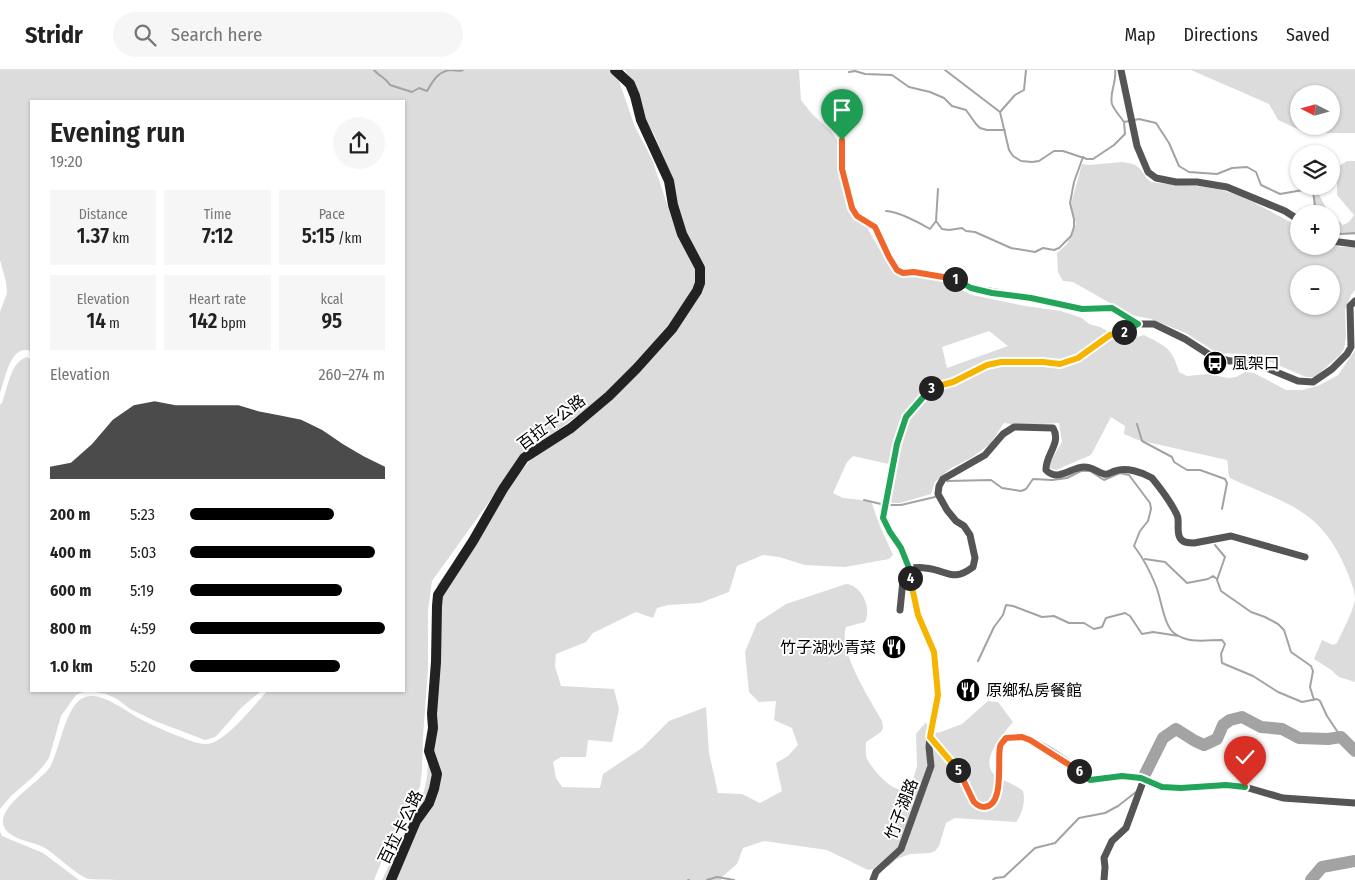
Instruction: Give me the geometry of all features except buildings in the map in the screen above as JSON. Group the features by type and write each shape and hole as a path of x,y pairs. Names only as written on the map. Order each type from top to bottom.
{"main road":[{"name":"百拉卡公路","path":"391,880 416,821 429,803 434,789 436,774 429,751 433,728 436,606 438,596 524,458 570,428 609,396 672,329 697,291 700,283 700,268 682,234 673,204 670,181 641,120 630,84 615,70"}],"street":[{"path":"1121,70 1140,157 1148,172 1156,178 1176,182 1197,182 1227,187 1290,214"},
{"path":"842,140 842,169 852,208 857,216 875,227 889,257 897,270 903,273 914,272 953,278 971,288 1082,309 1112,308 1138,324 1154,324 1185,339 1213,357 1230,361 1247,360 1298,381 1313,382 1332,369 1347,354 1351,347 1350,306 1355,301"},
{"path":"1340,242 1355,244"},
{"name":"竹子湖路","path":"873,880 876,872 901,849 910,828 931,766 929,746 938,695 934,652 918,615 909,568 901,548 883,518 897,444 906,417 928,389 953,382 987,365 1001,362 1060,364 1078,358 1110,335 1121,334 1138,324"},
{"path":"900,610 902,580 909,568 925,568 953,575 963,574 974,567 975,558 970,535 964,526 956,521 947,510 938,494 939,486 943,479 985,455 1003,434 1014,427 1053,428 1057,440 1046,464 1046,470 1050,474 1056,475 1087,466 1105,474 1123,470 1146,474 1152,478 1178,516 1178,534 1183,541 1194,543 1231,536 1305,557"},
{"path":"930,737 958,769 975,803 981,807 990,806 994,801 1000,775 1000,746 1006,738 1014,736 1022,737 1038,745 1074,766 1090,780 1122,776 1144,779 1162,787 1181,788 1226,785 1245,787 1283,798 1355,803"},
{"path":"1104,880 1106,868 1104,858 1112,841 1126,828 1144,779"}],"shaded area":[{"path":"0,70 609,70 619,81 635,127 652,159 673,222 696,270 695,288 674,320 637,365 599,400 536,446 496,492 432,581 428,610 428,669 420,787 384,856 374,880 88,879 46,849 10,834 3,824 4,816 14,801 50,767 72,708 85,697 100,697 108,700 138,718 160,728 192,741 205,744 212,743 226,735 266,692 405,692 405,100 30,100 30,351 18,352 13,357 0,393 0,312 7,293 0,260"},
{"path":"625,70 799,70 801,100 812,114 831,131 842,148 844,186 852,216 866,226 891,269 897,275 906,277 919,276 947,283 972,295 1061,311 1082,318 1089,324 1100,327 1125,341 1144,335 1167,348 1174,357 1179,372 1187,376 1207,374 1229,378 1236,377 1245,372 1254,373 1286,390 1303,390 1320,385 1338,375 1355,350 1355,600 1350,579 1335,547 1324,531 1298,509 1230,478 1227,460 1138,440 1124,434 1125,426 1111,417 1091,455 1056,470 1050,468 1049,464 1062,442 1059,423 1018,425 1004,423 990,444 971,458 951,468 935,482 931,494 900,503 892,503 889,500 895,475 889,464 853,456 847,462 833,493 843,498 871,501 893,555 889,559 845,567 805,565 779,557 763,555 737,566 729,592 700,603 668,605 657,608 653,618 636,612 593,633 586,642 556,654 555,666 561,686 614,689 619,709 612,742 588,740 586,757 561,757 553,762 556,778 562,787 600,788 603,774 642,748 669,721 706,707 709,753 718,793 742,794 760,803 782,791 776,763 788,756 798,745 792,728 774,720 776,701 759,702 749,692 745,652 757,623 786,604 846,584 852,585 861,593 867,611 865,622 846,627 847,649 856,675 882,721 883,728 881,732 866,742 867,759 890,785 895,788 905,789 911,786 917,766 916,734 926,722 928,728 938,733 962,724 988,701 998,702 1013,722 994,748 989,763 991,770 996,776 1023,791 1023,807 1016,822 955,818 946,823 939,846 935,851 910,854 897,859 889,866 868,870 827,850 764,841 743,848 737,864 721,880 382,880 424,791 427,777 436,592 438,584 505,491 537,452 652,357 703,275 675,205 668,169 654,134 646,121 638,92","holes":["989,331 1008,346 947,368 942,347"]},
{"path":"1191,70 1355,70 1355,133 1340,133 1340,85 1290,85 1290,126 1278,120 1269,104"},
{"path":"1347,161 1355,161 1355,235 1340,234 1340,222 1343,225 1349,222 1354,215 1337,195 1340,195 1340,165"},
{"path":"1130,163 1140,169 1151,182 1207,187 1235,194 1290,222 1290,255 1340,255 1340,247 1355,247 1355,290 1345,310 1346,337 1344,349 1340,355 1315,377 1306,377 1273,363 1243,354 1217,353 1186,333 1151,319 1131,315 1073,282 1063,281 1058,272 1057,253 1067,244 1076,224 1071,204 1082,164"},
{"path":"1313,195 1319,195 1325,205 1314,205"},
{"path":"27,357 30,359 30,692 83,692 76,695 61,716 49,758 34,776 11,796 0,809 0,405 10,376 21,360"},
{"path":"1355,600 1355,682 1339,677 1314,659 1322,640 1333,645 1337,643"},
{"path":"95,692 260,692 241,708 215,737 205,740 155,721 130,709 117,699"},
{"path":"0,832 2,836 43,853 79,880 0,880"}],"waterway":[{"path":"374,70 390,85 412,92 419,88 427,91 436,77 443,72 463,70"},
{"path":"945,70 1000,112 1009,150 1013,156 1021,161 1039,161 1054,151 1063,151 1087,159 1093,159 1114,145 1125,134 1124,122"},
{"path":"1000,112 1015,95 1024,90 1026,70"},
{"path":"1115,70 1111,100 1116,111 1124,122 1139,119 1156,123 1169,143 1179,166 1189,172 1217,174 1232,168 1247,167 1256,172 1261,185 1280,194 1303,190 1313,191 1315,205"},
{"path":"849,72 892,75 909,87 930,92 944,98 952,106 966,110 980,128 1005,130"},
{"path":"886,211 902,215 930,229 936,221 942,229 962,228 1011,248 1035,252 1043,248 1054,250 1059,248 1071,236 1074,227 1070,203 1074,182 1083,157"},
{"path":"936,221 938,189"},
{"path":"1340,234 1355,233"},
{"path":"1137,424 1142,441 1172,457 1174,462 1187,470 1200,470 1225,479 1227,483 1222,509"},
{"path":"947,481 991,480 1002,488 1021,491 1026,489 1033,479 1052,480 1067,478 1081,471 1090,471 1104,480 1120,473 1129,475 1150,503 1151,509 1148,521 1140,531 1134,546 1149,570 1158,591 1165,618 1174,633 1191,640 1222,640 1225,644 1221,654 1222,663 1253,676 1278,692 1302,702 1317,699 1341,737"},
{"path":"891,505 901,505 935,497"},
{"path":"864,500 881,504"},
{"path":"1215,545 1225,557 1217,580 1221,591 1251,612 1278,624 1284,630 1291,652 1311,666 1313,671 1310,687 1314,700"},
{"path":"1145,559 1165,562 1187,583 1208,579 1213,576 1217,579"},
{"path":"978,661 994,627 1003,615 1006,605 1042,617 1054,616 1069,623 1084,623 1094,629 1102,627 1106,618 1125,613 1130,616 1142,634 1153,632 1179,636"},
{"path":"1145,774 1163,738 1176,729 1204,745 1217,739 1223,725 1230,720 1242,717 1261,727 1282,729 1299,738 1328,739 1341,737 1355,751"},
{"path":"993,880 1004,877 1035,848 1055,843 1079,818 1105,813 1136,792"},
{"path":"1311,880 1322,867 1355,861"},
{"path":"707,880 717,877 734,880"}],"place":[{"name":"風架口","path":"1215,363"},
{"name":"竹子湖炒青菜","path":"894,647"},
{"name":"原鄉私房餐館","path":"968,690"}],"route":[{"path":"842,140 842,169 852,208 857,216 875,227 883,246 897,270 903,273 914,272 953,278 971,288 1082,309 1112,308 1138,324 1121,334 1110,335 1078,358 1060,364 1017,361 1001,362 969,372 953,382 928,389 906,417 897,444 883,518 901,548 909,568 918,615 934,652 938,695 930,737 958,769 975,803 981,807 990,806 994,801 1000,775 1000,746 1006,738 1014,736 1030,740 1074,766 1090,780 1122,776 1141,778 1162,787 1181,788 1206,785 1245,787"}]}
